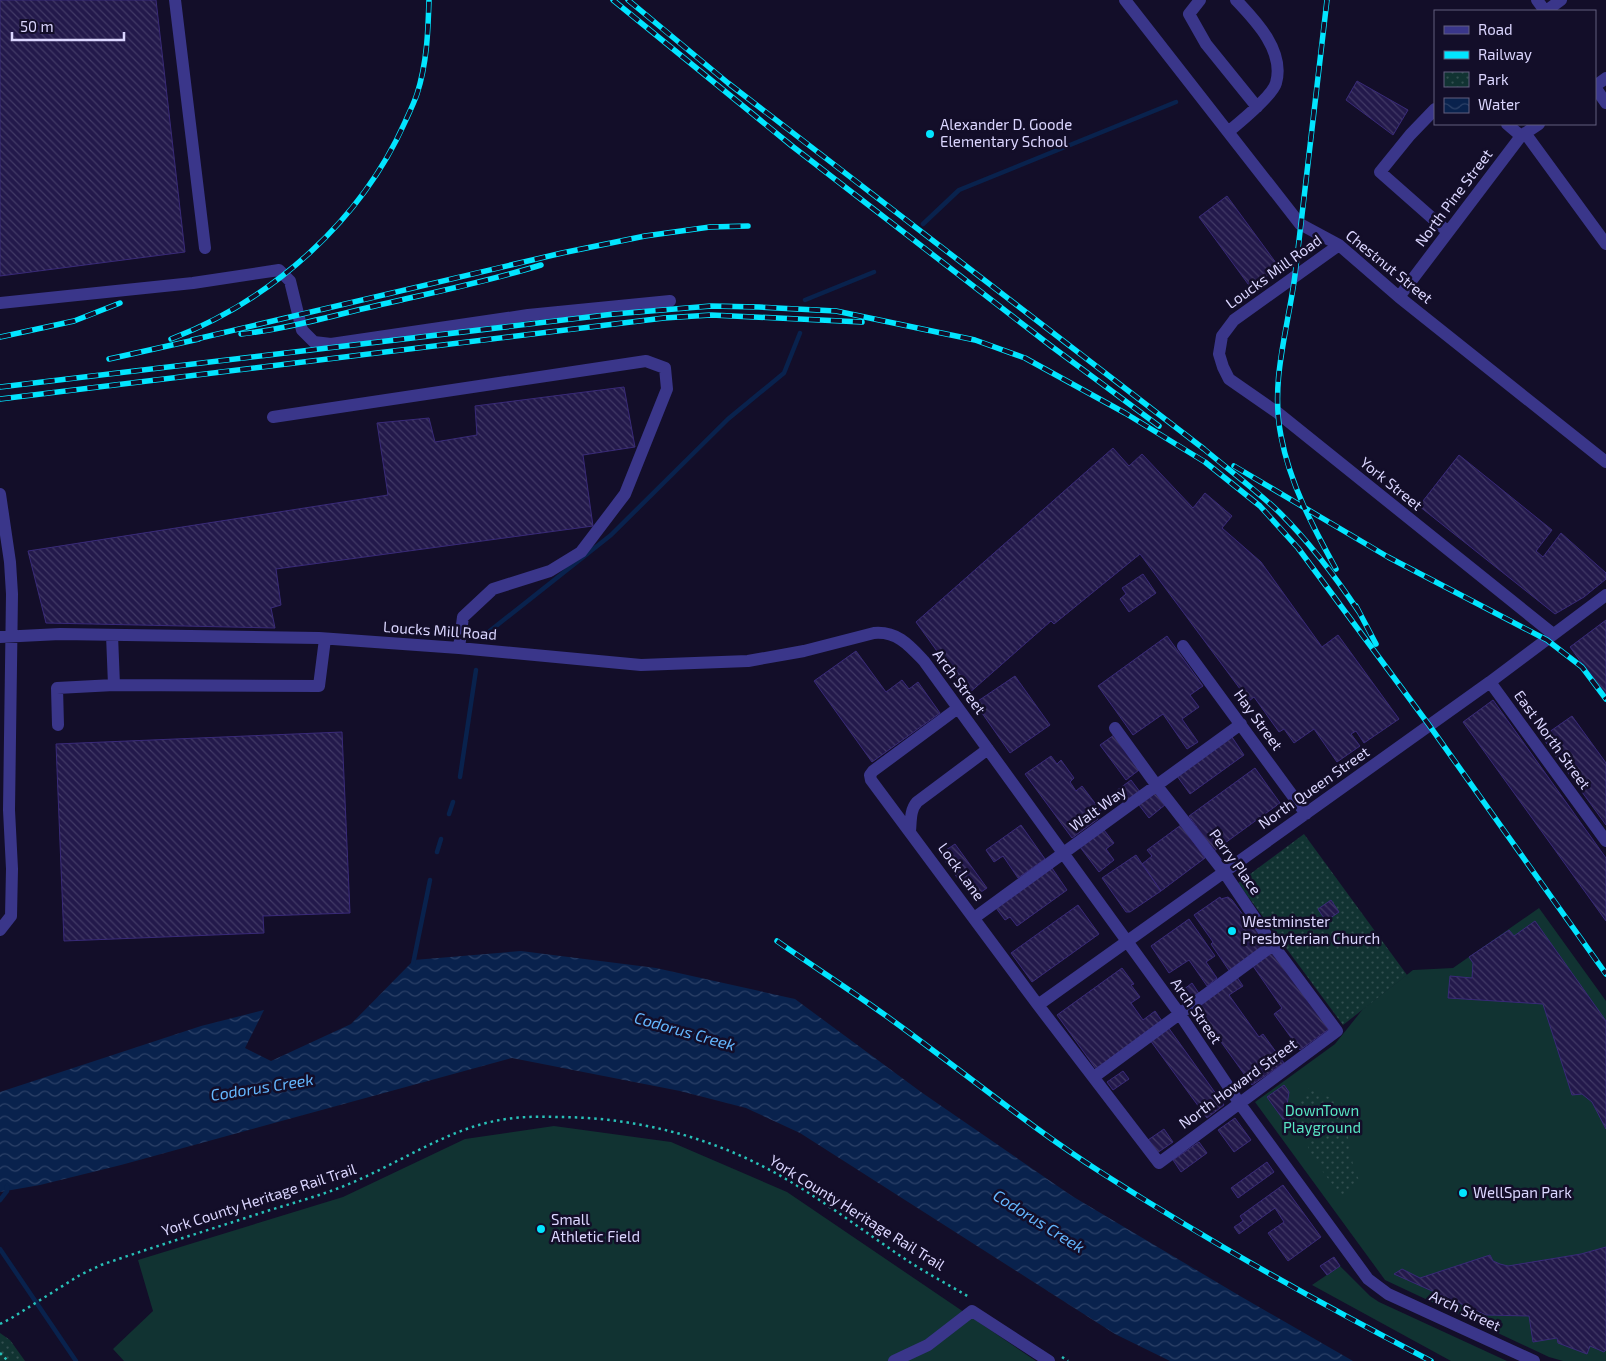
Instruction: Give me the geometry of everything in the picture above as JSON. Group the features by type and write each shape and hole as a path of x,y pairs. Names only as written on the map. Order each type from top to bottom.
{"street":[{"path":"175,0 205,248"},
{"name":"Chestnut Street","path":"1124,0 1300,224 1339,245 1399,297 1606,462"},
{"path":"1200,0 1189,14 1206,44 1257,107"},
{"path":"1228,132 1257,107 1276,84 1278,61 1260,26 1236,0"},
{"path":"1546,10 1561,0"},
{"path":"1596,88 1606,103"},
{"path":"1434,110 1410,135 1380,172 1448,232"},
{"path":"1508,125 1523,135 1606,244"},
{"name":"North Pine Street","path":"1399,297 1523,135 1538,125"},
{"name":"Loucks Mill Road","path":"1219,354 1222,336 1234,320 1339,245"},
{"path":"0,303 193,283 279,270 290,281 302,330 314,342 331,344 528,315 670,301"},
{"name":"York Street","path":"1219,354 1229,379 1278,413 1553,634"},
{"path":"273,417 646,361 665,368 667,389 625,494 620,501 582,552 550,571 493,588 463,617 459,648"},
{"path":"0,494 10,562 6,595 5,677 12,870 11,916 0,930"},
{"name":"North Queen Street","path":"1038,1006 1490,682 1606,595"},
{"name":"Arch Street","path":"874,633 884,632 895,635 909,644 958,708 1179,1013 1240,1104 1368,1279 1388,1294 1534,1361"},
{"name":"Loucks Mill Road","path":"5,637 60,634 325,639 459,648 641,665 748,662 804,651 874,633"},
{"path":"112,635 114,685"},
{"path":"58,725 58,688 114,685 319,686 325,639"},
{"name":"Hay Street","path":"1183,646 1306,814"},
{"name":"East North Street","path":"1490,682 1606,841"},
{"name":"Lock Lane","path":"958,708 873,771 870,775 871,780 1038,1006 1158,1163"},
{"name":"Walt Way","path":"974,918 1241,724"},
{"name":"Perry Place","path":"1115,728 1157,786 1224,872 1273,945 1337,1031"},
{"path":"910,831 911,813 916,802 988,749"},
{"path":"1094,1077 1273,945"},
{"name":"North Howard Street","path":"1158,1163 1337,1031"},
{"path":"894,1361 928,1345 972,1305 1054,1358"}],"path":[{"name":"York County Heritage Rail Trail","path":"0,1324 80,1275 101,1265 343,1187 457,1132 512,1118 570,1117 621,1121 658,1127 696,1138 747,1159 791,1182 911,1263 940,1278 972,1305"},
{"path":"0,1353 8,1361"},
{"path":"1054,1358 1068,1361"}],"green space":[{"path":"1304,834 1407,975 1343,1025 1238,883"},
{"name":"WellSpan Park","path":"1539,908 1606,1001 1606,1361 1563,1361 1549,1357 1385,1280 1255,1102 1335,1044 1363,1009 1413,970 1453,968"},
{"name":"DownTown Playground","path":"1309,1088 1342,1103 1354,1170 1361,1183 1341,1196 1309,1153 1306,1135 1298,1126 1301,1097"},
{"name":"Small Athletic Field","path":"554,1126 671,1142 787,1192 1036,1361 124,1361 113,1349 153,1311 138,1260 343,1197 465,1139"},
{"path":"1340,1266 1370,1296 1379,1302 1507,1361 1451,1361 1312,1285"},
{"path":"0,1333 10,1340 25,1361 0,1361"}],"water":[{"name":"Codorus Creek","path":"521,951 656,968 795,999 921,1092 1072,1196 1353,1361 1170,1361 1115,1334 800,1133 746,1108 680,1091 512,1058 121,1165 40,1185 0,1192 0,1092 201,1026 264,1010 245,1048 271,1061 351,1024 414,960"}],"building":[{"path":"0,0 156,0 185,252 0,276"},
{"path":"1357,81 1408,110 1393,135 1346,100"},
{"path":"1227,196 1279,267 1251,288 1199,217"},
{"path":"624,387 635,447 583,455 593,526 276,569 281,605 271,608 275,628 46,623 28,551 388,495 377,423 429,418 435,442 477,435 475,406"},
{"path":"1113,448 1129,466 1142,454 1193,508 1205,493 1232,516 1222,528 1261,562 1322,647 1338,635 1399,719 1364,743 1356,731 1351,734 1360,746 1337,762 1314,729 1294,743 1284,729 1279,732 1254,697 1249,701 1140,554 1054,624 1051,621 968,694 916,622"},
{"path":"1459,455 1552,530 1536,551 1543,557 1561,533 1606,573 1606,579 1584,597 1555,614 1419,506"},
{"path":"1143,574 1156,593 1129,612 1120,599 1126,594 1122,588"},
{"path":"1606,620 1606,696 1570,647"},
{"path":"1167,636 1203,686 1190,695 1199,707 1182,719 1198,742 1187,749 1163,714 1133,735 1098,686"},
{"path":"856,651 886,692 902,680 909,689 918,682 940,713 872,762 814,681"},
{"path":"1015,676 1050,725 1010,753 975,703"},
{"path":"1493,700 1606,858 1606,921 1463,722"},
{"path":"1572,716 1606,763 1606,825 1542,737"},
{"path":"342,732 350,913 263,916 264,933 64,941 56,744"},
{"path":"1114,735 1139,770 1126,780 1100,745"},
{"path":"1232,737 1244,755 1190,794 1177,776"},
{"path":"1051,756 1057,764 1061,760 1074,778 1070,782 1076,791 1082,786 1101,811 1095,815 1098,819 1072,838 1025,774"},
{"path":"1255,768 1280,803 1214,851 1189,816"},
{"path":"1131,780 1140,792 1124,803 1116,791"},
{"path":"1157,792 1166,804 1149,818 1139,805"},
{"path":"1021,825 1045,859 1018,878 1003,856 994,862 986,850"},
{"path":"1181,825 1205,858 1161,891 1142,864 1152,856 1147,850"},
{"path":"1104,830 1114,843 1106,849 1114,860 1099,872 1080,847"},
{"path":"955,844 987,888 972,898 940,854"},
{"path":"1136,855 1161,891 1130,912 1126,912 1102,878"},
{"path":"1052,868 1067,890 1017,926 1010,917 1005,920 996,908"},
{"name":"Westminster Presbyterian Church","path":"1220,897 1221,899 1228,897 1232,900 1246,919 1249,917 1269,944 1230,972 1211,944 1213,942 1194,915"},
{"path":"1331,900 1339,912 1326,921 1318,909"},
{"path":"1078,905 1099,934 1032,982 1011,953"},
{"path":"1189,919 1215,956 1206,962 1217,978 1207,986 1189,960 1169,973 1151,946"},
{"path":"1535,921 1606,1021 1606,1129 1592,1102 1582,1094 1572,1095 1543,1004 1448,998 1450,976 1472,978 1473,963 1469,957 1509,930 1514,936"},
{"path":"1273,951 1329,1029 1300,1050 1274,1014 1282,1008 1253,966"},
{"path":"1122,968 1134,984 1131,985 1140,997 1131,1003 1143,1020 1155,1011 1162,1021 1096,1069 1057,1015"},
{"path":"1237,977 1243,986 1229,995 1259,1037 1263,1034 1284,1063 1252,1085 1196,1007"},
{"path":"1192,983 1200,995 1191,1001 1183,990"},
{"path":"1168,1027 1224,1105 1207,1118 1150,1040"},
{"path":"1123,1071 1129,1079 1113,1090 1107,1082"},
{"path":"1284,1085 1289,1092 1286,1111 1291,1118 1285,1122 1267,1097"},
{"path":"1235,1118 1251,1140 1234,1152 1218,1130"},
{"path":"1164,1129 1173,1142 1157,1153 1148,1140"},
{"path":"1199,1142 1207,1153 1181,1172 1173,1160"},
{"path":"1267,1162 1274,1172 1238,1198 1231,1188"},
{"path":"1283,1185 1321,1237 1288,1261 1268,1233 1284,1222 1275,1208 1239,1234 1234,1227 1243,1221 1240,1216"},
{"path":"1606,1247 1606,1350 1604,1352 1590,1346 1587,1354 1558,1343 1557,1338 1533,1342 1529,1316 1486,1315 1394,1274 1402,1269 1420,1278 1490,1255 1493,1261 1508,1266 1581,1254"},
{"path":"1334,1257 1340,1266 1327,1275 1320,1266"}],"waterway":[{"path":"923,224 959,190 1176,102"},
{"path":"805,300 874,272"},
{"path":"486,634 611,535 728,419 784,373 800,333"},
{"path":"460,777 476,670"},
{"path":"449,814 453,802"},
{"path":"437,852 441,839"},
{"path":"413,964 430,880"},
{"path":"0,1200 7,1191 7,1186"},
{"path":"0,1249 76,1361"}],"railway":[{"path":"171,339 208,323 244,303 278,279 309,253 338,224 364,192 386,158 417,94 425,59 429,0"},
{"path":"613,0 792,146 1051,346 1159,426"},
{"path":"628,0 728,83 1204,449 1252,488 1302,536 1359,612"},
{"path":"1327,0 1295,275 1281,355 1278,416 1285,454 1296,488 1336,569"},
{"path":"192,340 562,253 645,236 710,227 748,226"},
{"path":"241,334 309,322 479,282 541,265"},
{"path":"0,337 74,321 120,303"},
{"path":"0,387 614,314 711,306 836,311 975,340 1025,358 1125,413 1205,462 1260,506 1298,548 1429,725 1606,974"},
{"path":"0,399 664,318 711,315 862,322"},
{"path":"109,359 199,339"},
{"path":"1234,466 1388,557 1547,640 1582,667 1606,699"},
{"path":"1356,606 1376,644"},
{"path":"777,941 882,1013 1023,1119 1102,1173 1264,1271 1431,1361"}],"place":[{"name":"Alexander D. Goode Elementary School","path":"930,134"},
{"name":"Westminster Presbyterian Church","path":"1232,931"},
{"name":"WellSpan Park","path":"1463,1193"},
{"name":"Small Athletic Field","path":"541,1229"}]}
